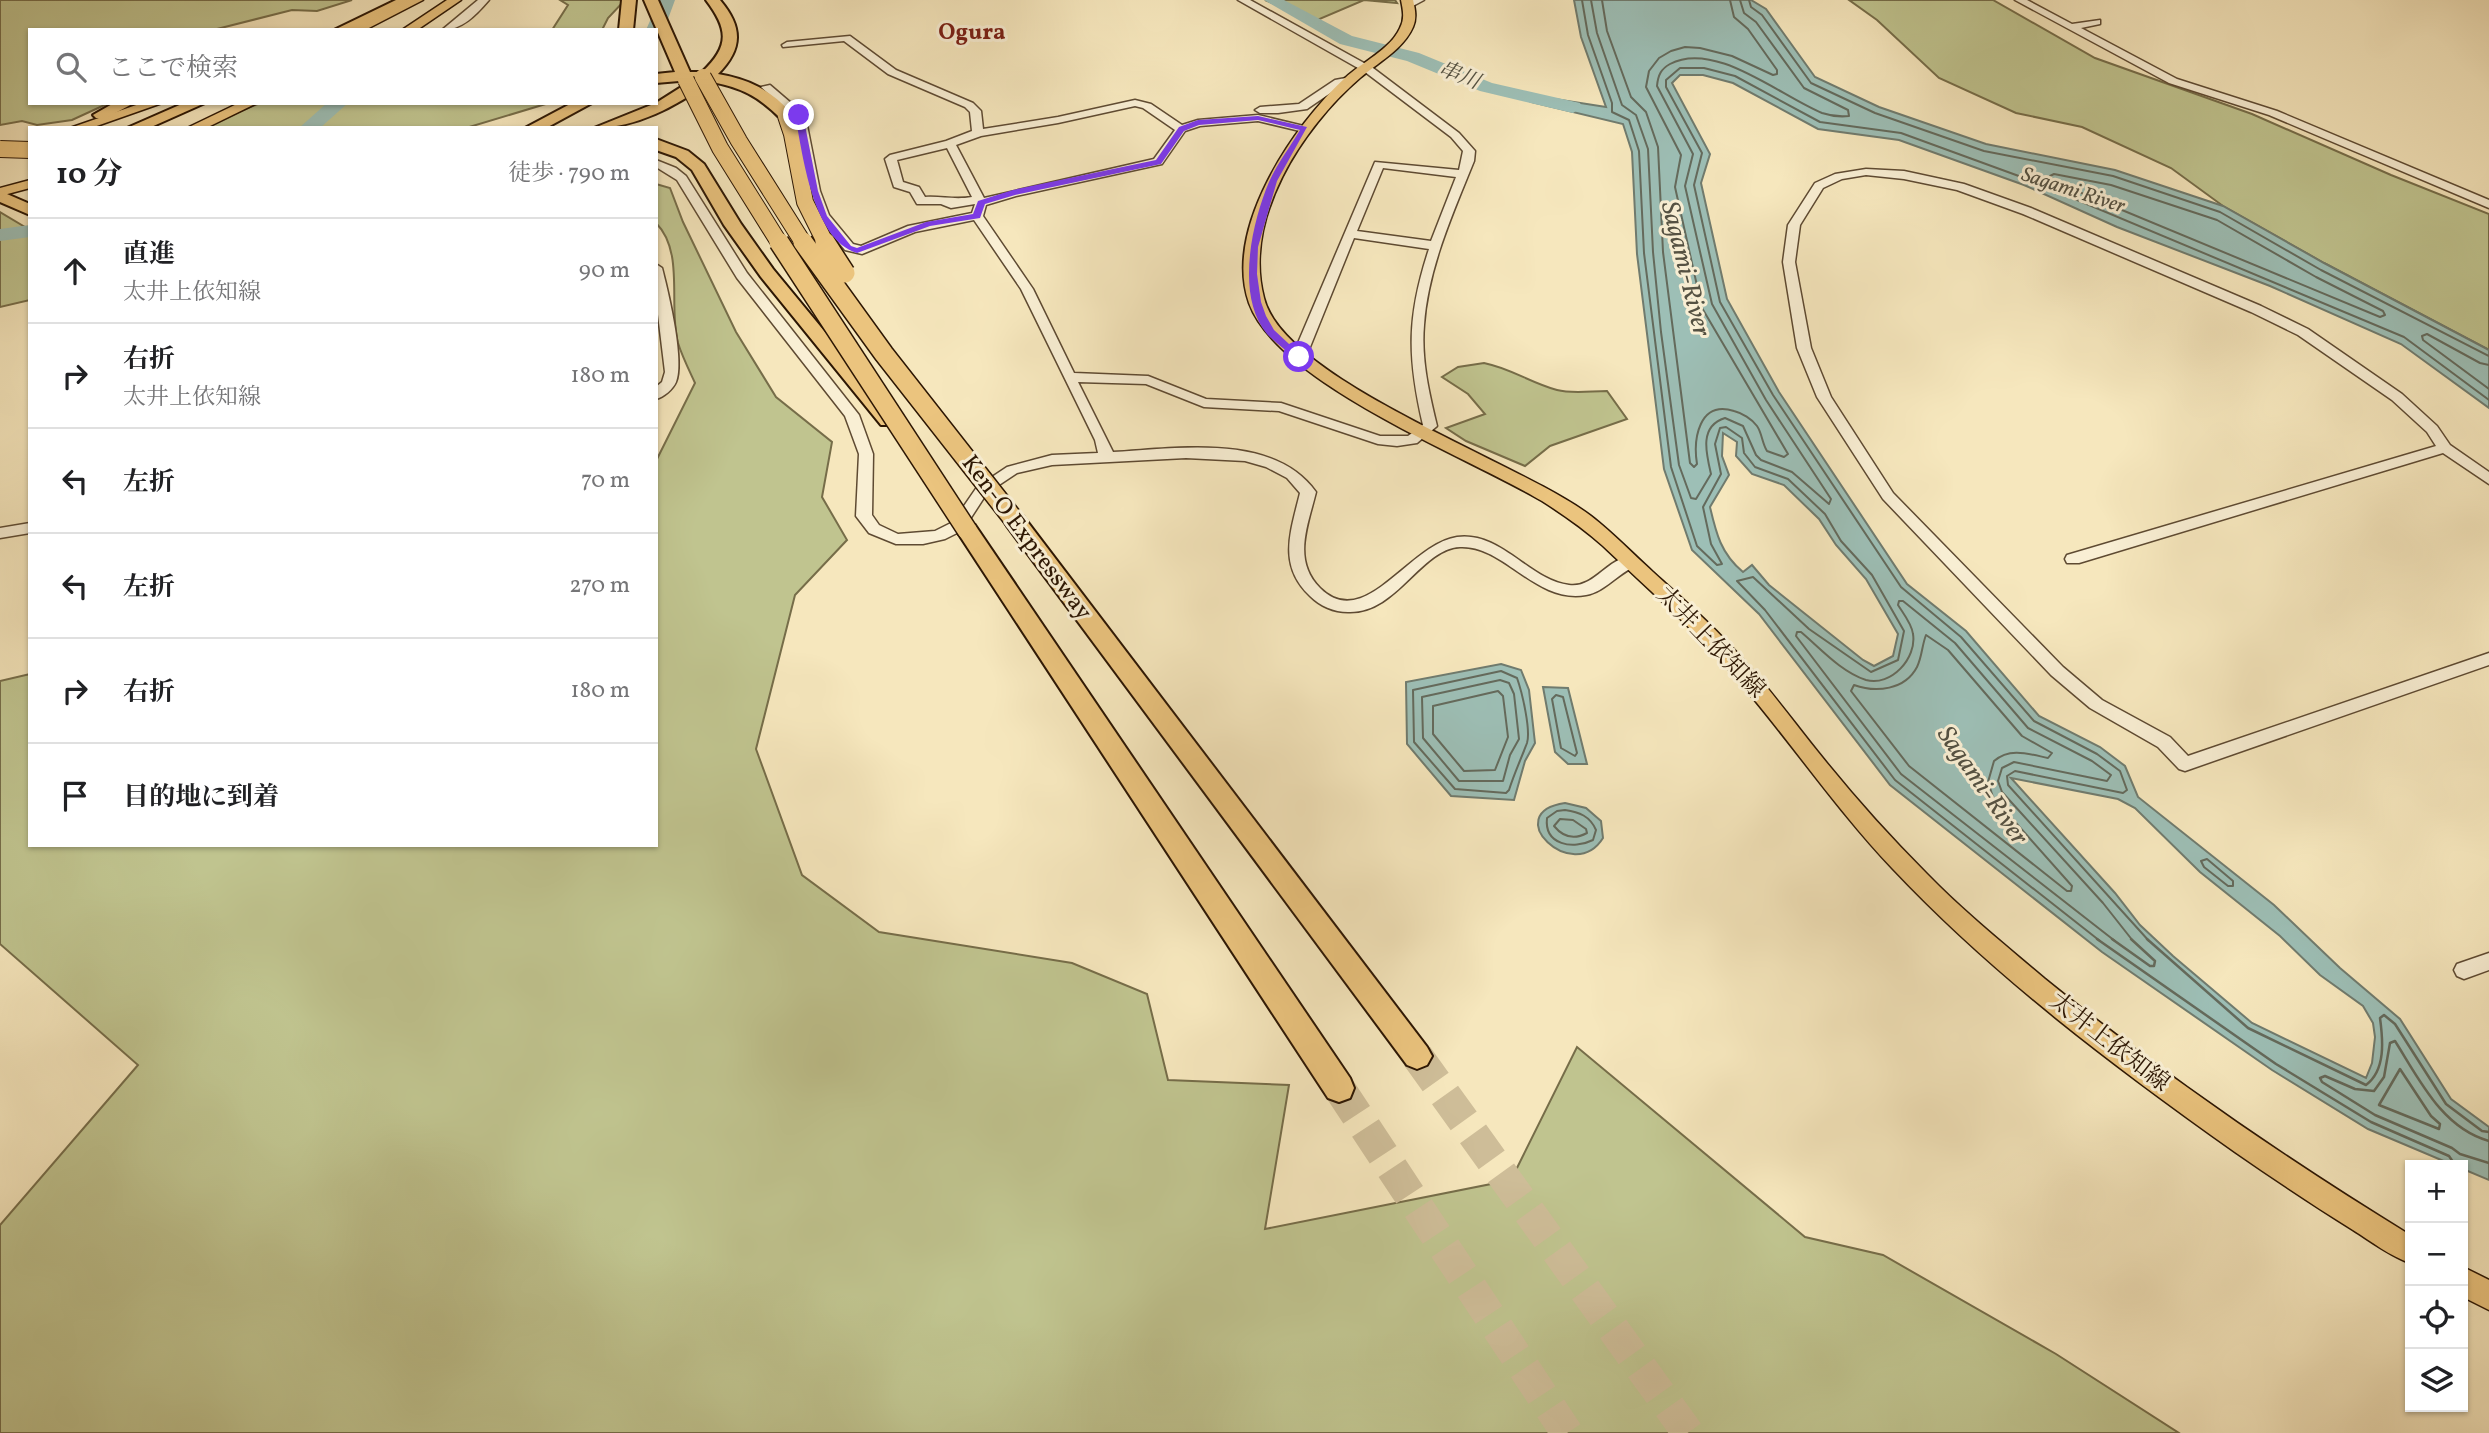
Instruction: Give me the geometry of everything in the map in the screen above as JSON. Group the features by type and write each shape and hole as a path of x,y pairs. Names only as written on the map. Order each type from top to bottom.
{"highway":[{"path":"345,28 407,0"},
{"path":"626,28 629,0"},
{"name":"Ken-O Expressway","path":"651,0 695,79 781,209 881,352 1015,521 1417,1056"},
{"path":"607,126 667,102 706,76 727,50 730,27 724,13 713,0"},
{"path":"374,28 388,21"},
{"name":"Ken-O Expressway","path":"694,57 695,79 720,148 766,223 1339,1088"},
{"path":"658,79 688,76 722,79 758,91 779,107 792,131 806,205 828,249 927,392 989,470 1015,521"},
{"path":"99,122 124,105"},
{"path":"140,126 193,105"},
{"path":"524,126 559,105"},
{"path":"524,126 581,105"},
{"path":"658,145 682,153 698,167 745,243 932,476"},
{"path":"0,150 28,149"},
{"path":"0,194 28,209"}],"main road":[{"path":"359,28 417,0"},
{"path":"388,21 429,0"},
{"path":"411,28 455,0"},
{"name":"太井上依知線","path":"1411,2 1409,23 1393,45 1361,71 1304,129 1273,181 1254,247 1253,274 1256,302 1270,331 1299,357 1424,433 1555,501 1578,516 1690,616 1748,678 1865,825 1915,878 1992,948 2082,1025 2179,1098 2330,1201 2405,1247"},
{"path":"83,126 150,105"},
{"path":"99,122 166,105"},
{"path":"199,126 246,105"},
{"path":"0,150 28,143"},
{"path":"0,156 28,149"},
{"path":"0,194 28,185"},
{"path":"2468,1284 2489,1296"}],"street":[{"path":"450,28 468,16 484,0"},
{"path":"1069,377 1148,380 1204,403 1282,407 1378,440 1412,440 1430,426 1418,372 1417,325 1421,298 1469,152 1463,143 1361,71 1242,0"},
{"path":"2020,0 2173,81 2273,113 2489,204"},
{"path":"2071,27 2095,22"},
{"path":"787,45 846,38 892,72 969,105 975,111 978,133"},
{"path":"1259,110 1302,107 1315,101 1337,82 1361,71"},
{"path":"766,87 799,115 814,191 823,216 849,247 862,250 1013,193 1158,162 1181,129 1207,121 1227,122 1258,118 1304,129"},
{"path":"979,206 951,204 943,200 921,201 915,190 898,184 891,159 894,156 950,144 978,133 1058,120 1135,103 1147,106 1181,129"},
{"path":"950,144 979,206 1027,289 1101,439 1107,457"},
{"path":"658,164 682,178 742,275 852,415 863,439 867,464 864,516 874,529 884,535 910,540 940,534 958,526 982,490 1012,470 1052,460 1236,455 1289,471 1302,482 1308,492 1295,535 1296,561 1310,588 1329,604 1350,607 1378,598 1440,547 1458,542 1480,544 1502,554 1540,581 1572,590 1583,591 1630,562"},
{"path":"1299,357 1379,164 1463,174"},
{"path":"2489,479 2445,449 2432,429 2397,397 2283,321 1973,190 1904,175 1849,173 1831,178 1819,186 1794,225 1789,262 1804,348 1824,397 1888,496 2057,671 2096,704 2164,742 2185,764 2489,659"},
{"path":"1350,234 1437,246"},
{"path":"658,277 665,308 672,372 669,383 658,393"},
{"path":"2073,559 2445,449"},
{"path":"0,533 28,528"},
{"path":"2464,970 2489,961"}],"green space":[{"path":"0,0 352,0 317,11 292,10 221,28 28,28 28,105 105,105 72,120 37,125 22,121 0,125"},
{"path":"560,0 625,0 608,18 603,28 553,28 568,5"},
{"path":"1265,0 1364,0 1315,21"},
{"path":"1364,0 1395,0 1397,3"},
{"path":"1849,0 1993,0 2095,58 2252,114 2391,175 2489,214 2489,350 2223,206 2171,168 2082,127 2016,113 1939,78 1877,20"},
{"path":"255,105 542,105 473,126 206,126"},
{"path":"658,185 670,188 683,222 736,332 776,397 832,442 822,497 847,540 795,595 756,749 802,875 879,932 1072,963 1147,994 1168,1080 1289,1085 1265,1229 1511,1180 1577,1047 1805,1237 1883,1255 2056,1354 2179,1433 0,1433 0,1225 138,1065 0,944 0,681 28,674 28,847 658,847 658,457 695,383 678,343 673,264 665,235 658,226"},
{"path":"0,212 28,229 28,300 0,307"},
{"path":"1484,363 1557,390 1607,391 1627,419 1550,446 1525,466 1466,441 1446,428 1485,414 1468,394 1442,377 1458,367"}],"water":[{"path":"1574,0 1751,0 1766,9 1815,77 1879,107 1986,144 2115,170 2223,206 2489,350 2489,408 2401,344 2270,286 2117,227 2024,185 1899,140 1818,129 1733,83 1703,75 1680,75 1672,83 1710,154 1701,183 1727,299 1779,392 1907,584 1966,631 2039,716 2100,747 2125,766 2138,797 2274,905 2340,968 2400,1019 2451,1099 2489,1127 2489,1180 2468,1171 2468,1160 2441,1160 2368,1129 2272,1070 2102,952 1890,785 1759,614 1692,550 1664,469 1637,254 1632,152 1623,124 1531,102 1536,96 1606,107 1581,37","holes":["1723,433 1737,442 1736,456 1752,474 1784,485 1819,519 1836,545 1866,579 1898,634 1893,656 1874,666 1863,660 1769,585 1752,565 1743,572 1729,558 1717,534 1710,507 1729,475 1722,456","2011,778 2118,799 2135,808 2200,872 2280,936 2320,975 2363,1006 2373,1023 2375,1037 2372,1063 2366,1078 2252,1023 2140,925 2115,893"]},
{"path":"1501,664 1521,670 1529,690 1535,743 1525,761 1514,800 1451,796 1407,744 1406,682"},
{"path":"1543,687 1568,688 1587,764 1568,764 1555,752"},
{"path":"1565,803 1586,808 1601,821 1603,838 1590,851 1575,854 1560,851 1548,842 1540,831 1538,819 1546,809"}],"waterway":[{"name":"串川","path":"656,28 667,0"},
{"name":"串川","path":"1272,0 1346,40 1413,57 1486,87 1573,107"},
{"name":"串川","path":"310,126 337,105"},
{"name":"串川","path":"0,235 28,231"}],"tunnel":[{"path":"1417,1056 1688,1433"},
{"path":"1339,1088 1567,1433"}],"district":[{"name":"Ogura","path":"972,33"}],"route":[{"path":"799,115 814,191 823,216 849,247 857,250 929,224 977,216 981,203 1013,193 1158,162 1181,129 1198,122 1258,118 1304,129 1273,181 1254,247 1253,274 1256,302 1261,316 1270,331 1299,357"}],"water label":[{"name":"Sagami River","path":"2073,191"},
{"name":"Sagami-River","path":"1685,269"},
{"name":"Sagami-River","path":"1982,786"}]}
